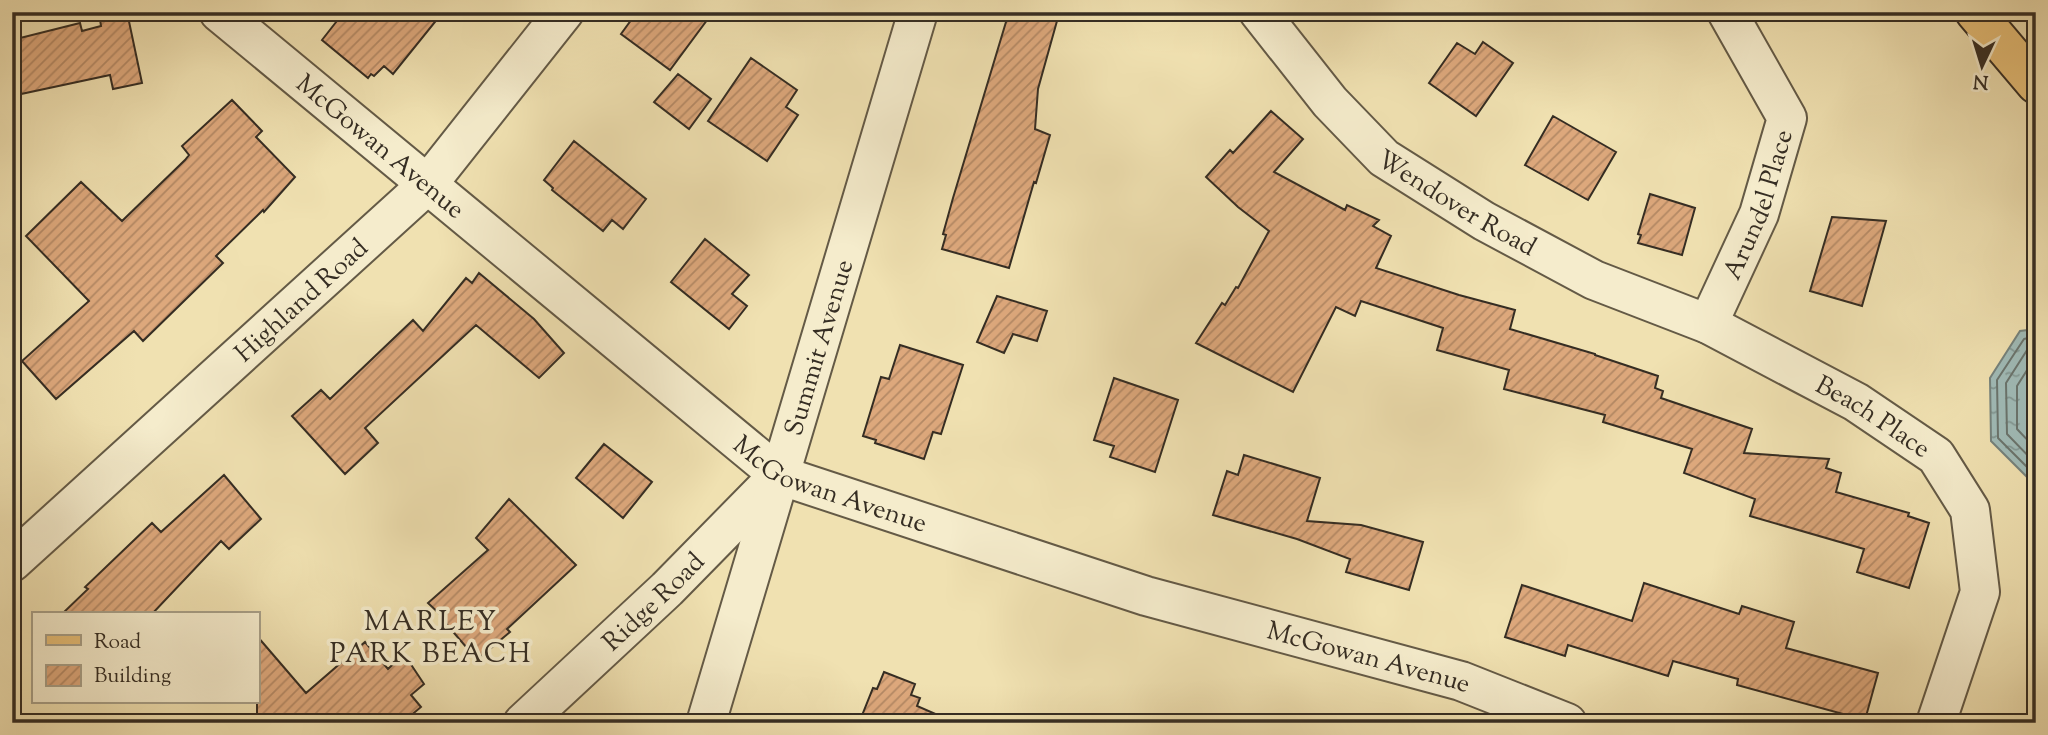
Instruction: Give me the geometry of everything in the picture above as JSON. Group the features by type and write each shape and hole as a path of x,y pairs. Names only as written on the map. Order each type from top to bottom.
{"main road":[{"path":"1975,12 2036,84"}],"street":[{"name":"McGowan Avenue","path":"219,12 779,475 1146,596 1461,681 1567,723"},
{"name":"Highland Road","path":"12,562 427,185 564,12"},
{"name":"Summit Avenue","path":"706,723 918,12"},
{"name":"Wendover Road","path":"1259,12 1330,102 1384,158 1484,220 1594,280 1708,324"},
{"name":"Arundel Place","path":"1708,324 1759,214 1787,118 1727,12"},
{"name":"Beach Place","path":"1708,324 1856,402 1936,456 1970,510 1980,592 1936,723"},
{"name":"Ridge Road","path":"523,723 667,589 779,475"}],"water":[{"path":"2036,329 2036,486 1991,441 1990,378 2020,331"}],"building":[{"path":"99,12 127,12 142,83 113,89 110,75 21,94 12,53 12,40 80,23 82,31 101,26"},
{"path":"344,12 443,12 393,74 384,66 368,78 322,40"},
{"path":"637,12 713,12 670,70 621,34"},
{"path":"1009,12 1025,12 1057,21 1038,89 1035,129 1050,135 1009,268 942,249 946,235 943,234 953,198"},
{"path":"1483,42 1513,63 1476,116 1429,83 1457,43 1475,54"},
{"path":"751,58 797,90 786,107 798,115 767,161 708,121"},
{"path":"678,74 711,99 689,129 654,102"},
{"path":"232,100 262,131 256,137 295,177 264,212 263,210 216,256 223,263 143,341 134,331 56,399 22,361 89,301 26,236 81,182 122,221 189,155 182,146"},
{"path":"1271,111 1303,139 1274,172 1345,210 1347,205 1379,220 1373,226 1391,236 1376,268 1515,310 1510,329 1658,376 1655,388 1663,391 1661,398 1752,429 1744,453 1829,459 1826,468 1841,473 1836,492 1909,513 1908,516 1929,523 1909,588 1857,572 1864,549 1750,516 1755,499 1684,473 1692,449 1603,422 1605,415 1504,389 1509,370 1437,350 1443,328 1361,301 1355,316 1336,307 1293,392 1196,343 1222,303 1225,305 1236,287 1238,288 1269,231 1206,177 1230,150 1233,153"},
{"path":"1553,116 1616,152 1588,200 1525,165"},
{"path":"574,141 646,199 623,229 612,220 603,231 552,190 544,180"},
{"path":"1650,194 1695,208 1682,255 1638,243 1641,235 1638,234"},
{"path":"1832,217 1886,221 1862,306 1810,291"},
{"path":"705,239 749,275 732,294 747,306 729,329 671,282"},
{"path":"479,273 534,319 564,353 539,378 476,325 365,428 378,443 345,474 292,416 321,390 330,399 413,320 423,331 466,278 472,283"},
{"path":"997,296 1047,311 1037,341 1013,334 1004,353 977,342"},
{"path":"900,345 963,365 941,434 933,432 924,459 875,443 876,440 863,436 881,377 889,379"},
{"path":"1114,378 1178,400 1155,472 1110,457 1114,446 1094,440"},
{"path":"604,444 652,482 623,518 576,478"},
{"path":"1244,455 1320,478 1307,521 1361,525 1423,542 1409,590 1346,572 1350,559 1297,539 1213,515 1227,471 1238,475"},
{"path":"224,475 261,519 229,549 221,541 154,612 64,612 88,589 85,587 152,523 161,532"},
{"path":"509,499 576,565 507,629 510,632 479,658 428,603 488,550 476,538"},
{"path":"1644,583 1739,614 1742,606 1794,622 1786,648 1878,673 1865,720 1737,685 1738,679 1673,661 1668,676 1568,645 1565,656 1505,637 1522,585 1632,621"},
{"path":"259,638 306,693 365,642 388,669 404,654 424,684 411,695 421,707 402,723 257,723"},
{"path":"884,672 915,684 911,695 920,698 917,706 956,723 859,723 873,688 877,689"}],"district":[{"name":"MARLEY PARK BEACH","path":"431,636"}]}
